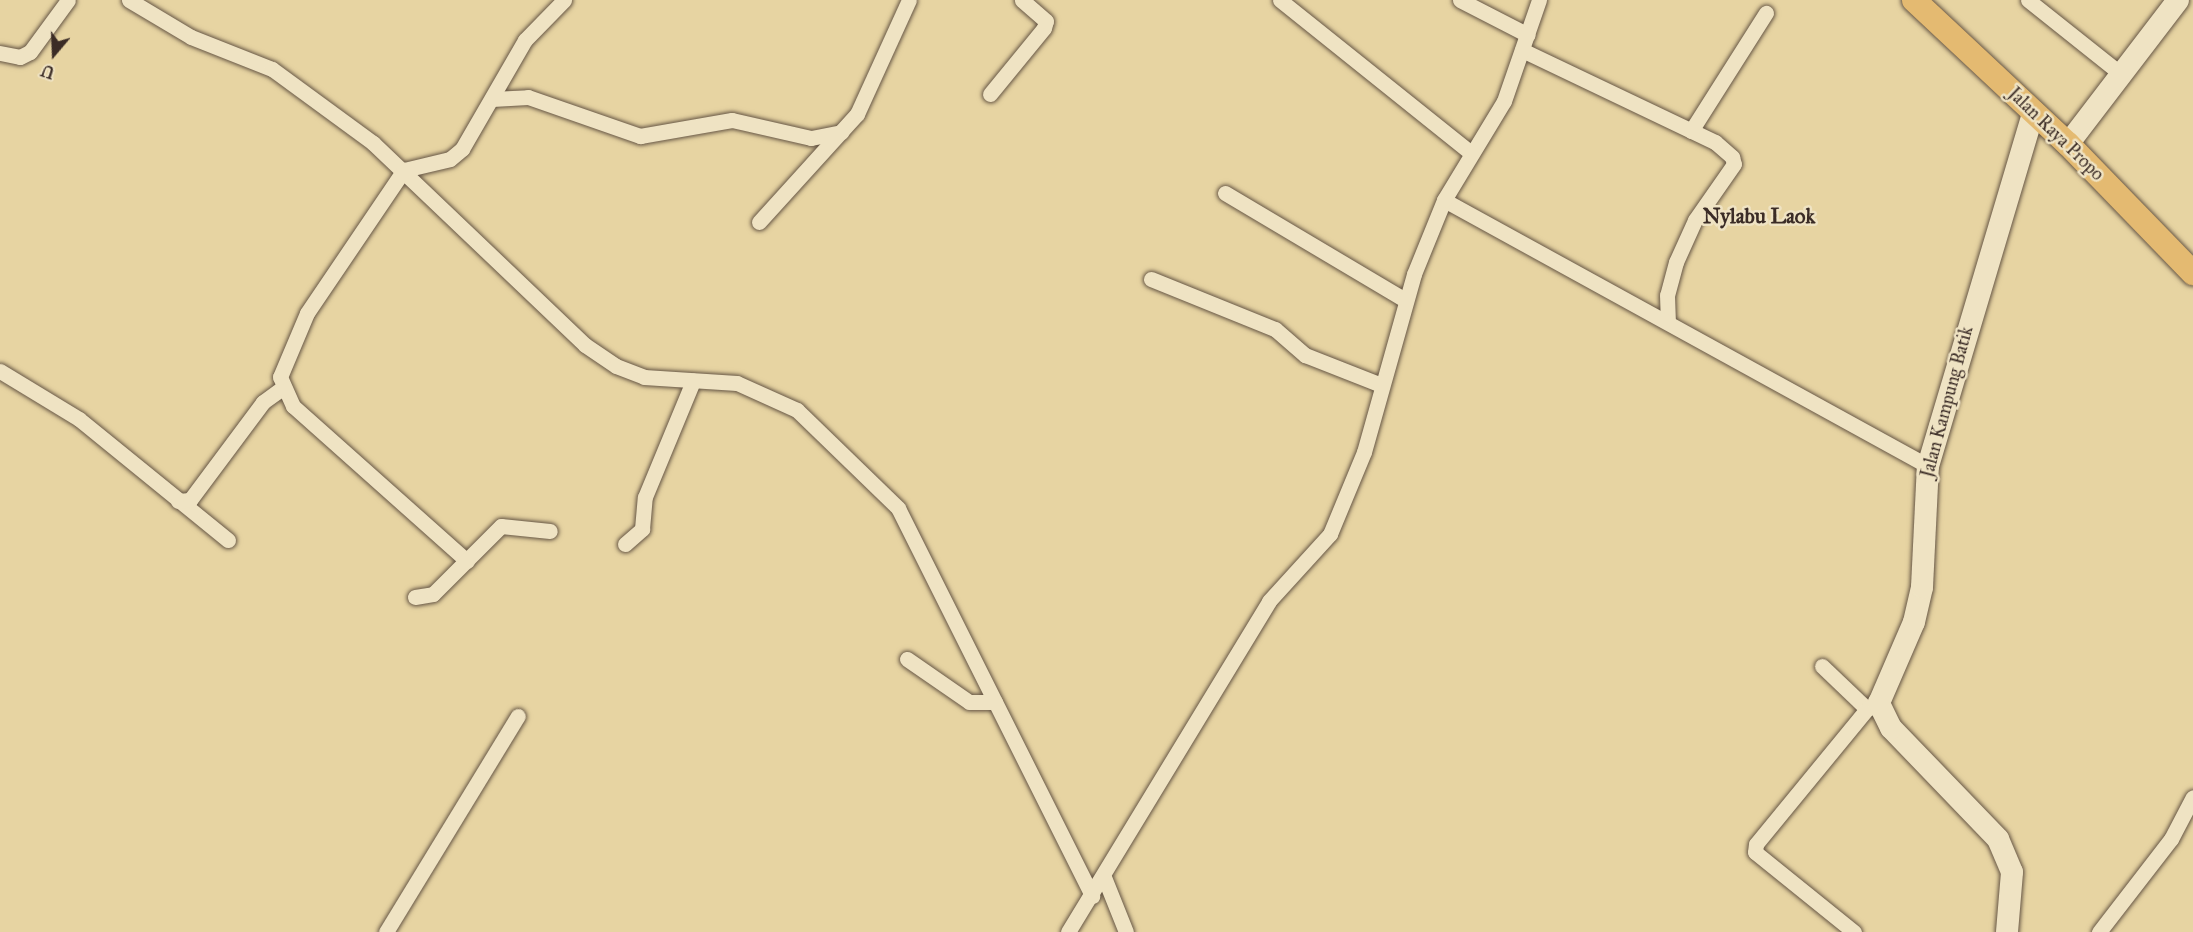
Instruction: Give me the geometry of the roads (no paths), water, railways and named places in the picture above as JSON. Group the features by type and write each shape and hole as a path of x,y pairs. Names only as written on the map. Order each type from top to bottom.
{"main road":[{"name":"Jalan Raya Propo","path":"1914,0 2068,144 2193,273"}],"street":[{"path":"0,53 20,57 30,52 68,0"},
{"path":"129,0 191,37 272,69 404,170 585,345 644,377 737,383 779,398 883,491 904,520 1092,896"},
{"path":"467,561 293,406 281,388 286,357 308,313 404,170 457,154 492,99 525,40 564,0"},
{"path":"759,222 841,132 870,91 909,0"},
{"path":"990,94 1044,28 1046,21 1022,0"},
{"path":"1280,0 1470,152"},
{"path":"1460,0 1525,42 1728,150 1734,164 1695,220 1676,262 1667,296 1668,321"},
{"path":"1068,932 1104,877 1273,594 1297,565 1324,546 1364,452 1405,300 1444,200 1470,152 1504,101 1539,0"},
{"path":"2028,0 2121,74"},
{"path":"2068,144 2178,0"},
{"path":"1691,130 1766,13"},
{"path":"492,99 528,97 640,136 724,120 811,138 841,132"},
{"name":"Jalan Kampung Batik","path":"1873,706 1920,596 1928,466 2034,111"},
{"path":"1225,193 1405,300"},
{"path":"1444,200 1668,321 1928,466"},
{"path":"1151,279 1275,330 1305,355 1381,385"},
{"path":"0,371 79,419 228,540"},
{"path":"626,544 642,529 645,497 693,381"},
{"path":"178,501 190,500 263,402 281,388"},
{"path":"415,597 433,594 501,526 550,531"},
{"path":"907,659 969,702 995,702"},
{"path":"1822,666 1873,706 1891,728 1998,839 2012,872 2007,932"},
{"path":"1854,932 1755,852 1760,836 1873,706"},
{"path":"386,932 518,716"},
{"path":"2098,932 2172,839 2193,797"},
{"path":"1104,877 1125,932"}],"district":[{"name":"Nylabu Laok","path":"1759,216"}]}
